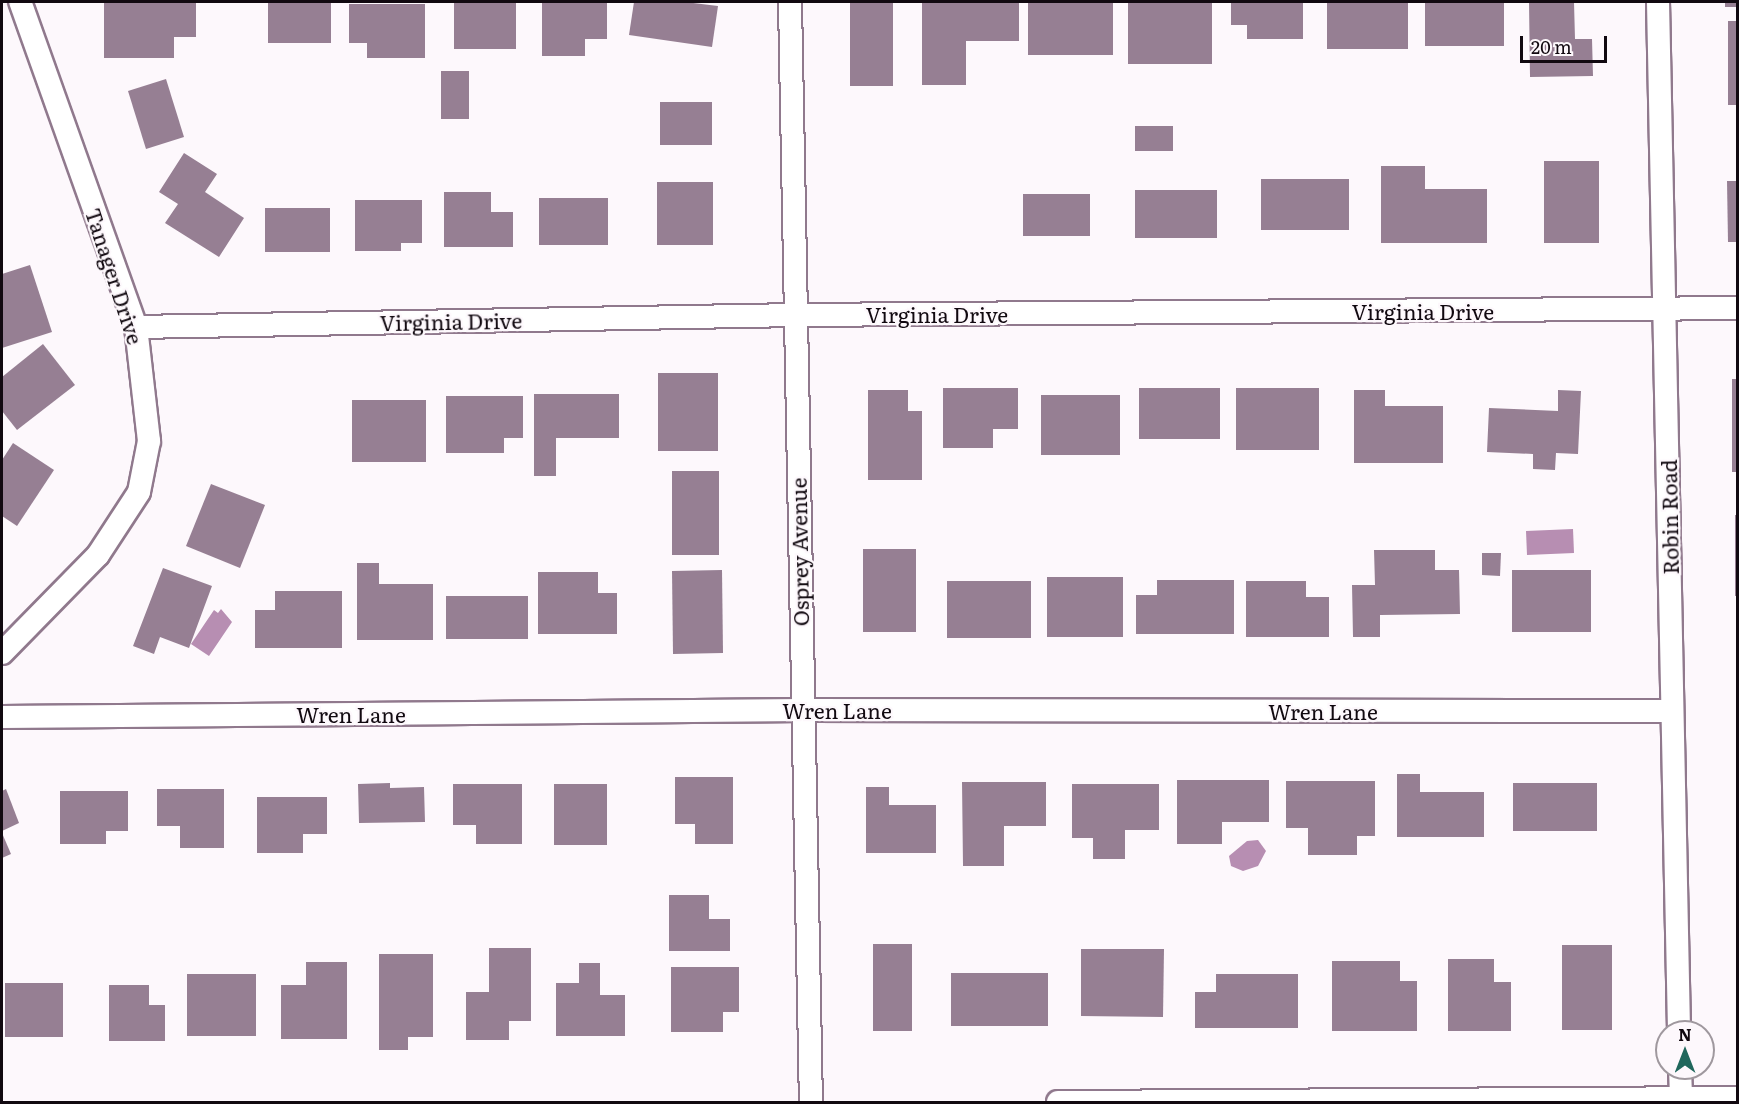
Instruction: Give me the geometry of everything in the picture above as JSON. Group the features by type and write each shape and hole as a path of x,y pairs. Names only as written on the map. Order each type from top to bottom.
{"street":[{"name":"Tanager Drive","path":"2,653 98,555 139,492 149,441 136,327 20,2"},
{"name":"Osprey Avenue","path":"790,2 794,315 812,1102"},
{"name":"Robin Road","path":"1658,2 1679,1020"},
{"name":"Virginia Drive","path":"136,327 794,315 1737,308"},
{"name":"Wren Lane","path":"2,717 803,710 1672,711"},
{"path":"1680,1080 1681,1101"},
{"path":"1058,1102 1681,1101 1737,1098"}],"shaded area":[{"path":"1573,529 1574,553 1527,555 1526,531"},
{"path":"221,609 232,622 209,656 191,644 214,610 218,613"},
{"path":"1258,840 1266,851 1258,866 1243,871 1231,866 1229,856 1247,841"}],"building":[{"path":"104,2 196,2 196,37 174,37 174,58 104,58"},
{"path":"268,2 331,2 331,43 268,43"},
{"path":"542,2 607,2 607,39 585,39 585,56 542,56"},
{"path":"634,2 685,2 718,6 712,47 629,35"},
{"path":"850,2 893,2 893,86 850,86"},
{"path":"922,2 1019,2 1019,41 966,41 966,85 922,85"},
{"path":"1028,2 1113,2 1113,55 1028,55"},
{"path":"1128,2 1212,2 1212,64 1128,64"},
{"path":"1231,2 1303,2 1303,39 1247,39 1247,25 1231,25"},
{"path":"1327,2 1408,2 1408,49 1327,49"},
{"path":"1425,2 1504,2 1504,46 1425,46"},
{"path":"1529,2 1574,2 1575,39 1592,39 1593,76 1530,77"},
{"path":"1725,2 1738,2 1738,7 1725,7"},
{"path":"454,3 516,3 516,49 454,49"},
{"path":"349,4 425,4 425,58 367,58 367,43 349,43"},
{"path":"1728,21 1738,21 1738,105 1728,105"},
{"path":"441,71 469,71 469,119 441,119"},
{"path":"166,79 184,137 146,149 128,91"},
{"path":"660,102 712,102 712,145 660,145"},
{"path":"1135,126 1173,126 1173,151 1135,151"},
{"path":"184,153 217,174 205,192 244,218 219,257 165,223 178,204 159,192"},
{"path":"1544,161 1599,161 1599,243 1544,243"},
{"path":"1381,166 1425,166 1425,189 1487,189 1487,243 1381,243"},
{"path":"1261,179 1349,179 1349,230 1261,230"},
{"path":"1727,181 1738,181 1738,242 1728,242"},
{"path":"657,182 713,182 713,245 657,245"},
{"path":"1135,190 1217,190 1217,238 1135,238"},
{"path":"444,192 491,192 491,212 513,212 513,247 444,247"},
{"path":"1023,194 1090,194 1090,236 1023,236"},
{"path":"539,198 608,198 608,245 539,245"},
{"path":"355,200 422,200 422,243 401,243 401,251 355,251"},
{"path":"265,208 330,208 330,252 265,252"},
{"path":"30,265 52,332 2,348 2,274"},
{"path":"43,344 75,385 17,430 2,411 2,377"},
{"path":"658,373 718,373 718,451 658,451"},
{"path":"1732,379 1738,379 1738,472 1732,472"},
{"path":"943,388 1018,388 1018,429 993,429 993,448 943,448"},
{"path":"1139,388 1220,388 1220,439 1139,439"},
{"path":"1236,388 1319,388 1319,450 1236,450"},
{"path":"868,390 908,390 908,411 922,411 922,480 868,480"},
{"path":"1354,390 1385,390 1385,406 1443,406 1443,463 1354,463"},
{"path":"1558,390 1581,391 1578,454 1556,453 1555,470 1533,469 1533,454 1487,452 1489,408 1558,411"},
{"path":"534,394 619,394 619,438 556,438 556,476 534,476"},
{"path":"1041,395 1120,395 1120,455 1041,455"},
{"path":"446,396 523,396 523,438 504,438 504,453 446,453"},
{"path":"352,400 426,400 426,462 352,462"},
{"path":"13,443 54,470 17,526 2,516 2,460"},
{"path":"672,471 719,471 719,555 672,555"},
{"path":"211,484 265,505 240,568 186,546"},
{"path":"1735,515 1738,515 1738,596 1735,596"},
{"path":"863,549 916,549 916,632 863,632"},
{"path":"1374,550 1435,550 1435,570 1459,570 1460,614 1380,615 1380,637 1353,637 1352,585 1375,585"},
{"path":"1482,553 1501,553 1500,576 1482,575"},
{"path":"357,563 379,563 379,584 433,584 433,640 357,640"},
{"path":"163,568 212,586 189,648 160,637 154,654 133,646"},
{"path":"722,570 723,653 673,654 672,571"},
{"path":"1512,570 1591,570 1591,632 1512,632"},
{"path":"538,572 598,572 598,593 617,593 617,634 538,634"},
{"path":"1047,577 1123,577 1123,637 1047,637"},
{"path":"1157,580 1234,580 1234,634 1136,634 1136,595 1157,595"},
{"path":"947,581 1031,581 1031,638 947,638"},
{"path":"1246,581 1306,581 1306,597 1329,597 1329,637 1246,637"},
{"path":"275,591 342,591 342,648 255,648 255,610 275,610"},
{"path":"446,596 528,596 528,639 446,639"},
{"path":"1397,774 1420,774 1420,792 1484,792 1484,837 1397,837"},
{"path":"675,777 733,777 733,844 695,844 695,824 675,824"},
{"path":"1177,780 1269,780 1269,822 1222,822 1222,844 1177,844"},
{"path":"1286,781 1375,781 1375,836 1357,836 1357,855 1308,855 1308,828 1286,828"},
{"path":"962,782 1046,782 1046,826 1004,826 1004,866 963,866"},
{"path":"390,783 390,788 424,787 425,822 359,823 358,784"},
{"path":"1513,783 1597,783 1597,831 1513,831"},
{"path":"453,784 522,784 522,844 476,844 476,825 453,825"},
{"path":"554,784 607,784 607,845 554,845"},
{"path":"1072,784 1159,784 1159,830 1125,830 1125,859 1093,859 1093,838 1072,838"},
{"path":"866,787 889,787 889,805 936,805 936,853 866,853"},
{"path":"6,789 19,823 2,831 2,791"},
{"path":"157,789 224,789 224,848 180,848 180,826 157,826"},
{"path":"60,791 128,791 128,831 106,831 106,844 60,844"},
{"path":"257,797 327,797 327,834 303,834 303,853 257,853"},
{"path":"2,833 11,854 2,858"},
{"path":"669,895 709,895 709,919 730,919 730,951 669,951"},
{"path":"873,944 912,944 912,1031 873,1031"},
{"path":"1562,945 1612,945 1612,1030 1562,1030"},
{"path":"489,948 531,948 531,1021 509,1021 509,1040 466,1040 466,992 489,992"},
{"path":"1081,949 1164,949 1163,1017 1081,1016"},
{"path":"379,954 433,954 433,1037 408,1037 408,1050 379,1050"},
{"path":"1448,959 1494,959 1494,982 1511,982 1511,1031 1448,1031"},
{"path":"1332,961 1400,961 1400,981 1417,981 1417,1031 1332,1031"},
{"path":"306,962 347,962 347,1039 281,1039 281,985 306,985"},
{"path":"579,963 600,963 600,995 625,995 625,1036 556,1036 556,983 579,983"},
{"path":"671,967 739,967 739,1012 723,1012 723,1032 671,1032"},
{"path":"951,973 1048,973 1048,1026 951,1026"},
{"path":"187,974 256,974 256,1036 187,1036"},
{"path":"1216,974 1298,974 1298,1028 1195,1028 1195,992 1216,992"},
{"path":"5,983 63,983 63,1037 5,1037"},
{"path":"109,985 149,985 149,1005 165,1005 165,1041 109,1041"}]}
